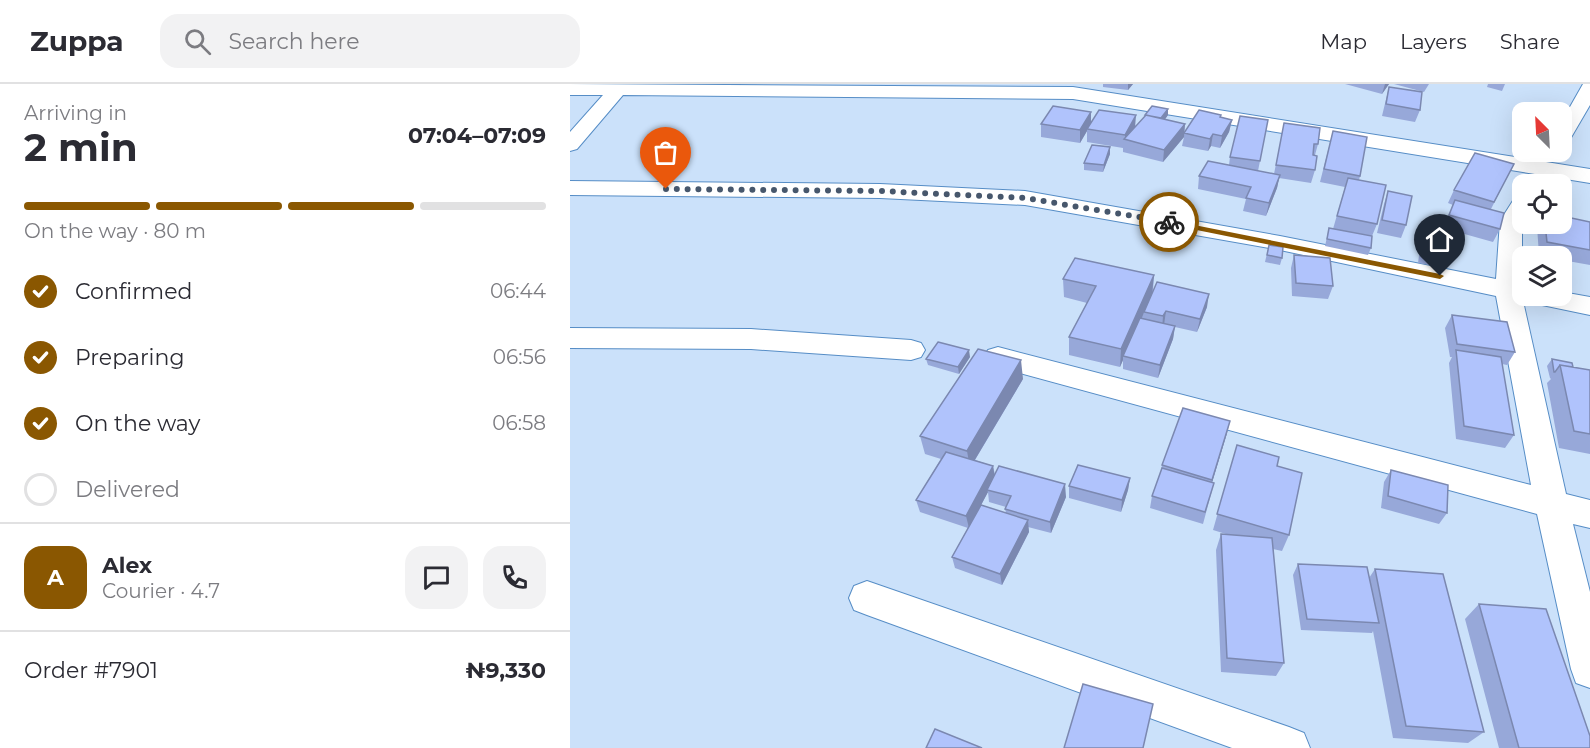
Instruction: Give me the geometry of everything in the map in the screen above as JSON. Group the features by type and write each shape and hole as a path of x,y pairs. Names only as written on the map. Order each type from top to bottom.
{"street":[{"path":"570,89 620,87 1073,93 1590,176"},
{"path":"570,145 620,87"},
{"path":"1572,120 1590,88"},
{"path":"570,188 880,191 1025,198 1280,243 1512,291"},
{"path":"1572,303 1590,306"},
{"path":"1524,306 1552,506 1590,669"},
{"path":"570,338 751,339 910,350"},
{"path":"998,357 1552,506 1590,514"},
{"path":"867,598 1289,748"}],"building":[{"path":"1389,87 1422,92 1420,110 1386,104"},
{"path":"1053,106 1091,112 1080,130 1041,124"},
{"path":"1152,106 1168,109 1161,118 1145,115"},
{"path":"1099,110 1136,115 1125,135 1087,129"},
{"path":"1199,110 1232,120 1222,136 1213,134 1210,139 1184,133"},
{"path":"1146,115 1185,124 1164,150 1124,139"},
{"path":"1240,116 1268,120 1260,161 1230,157"},
{"path":"1284,123 1320,128 1318,144 1314,144 1313,155 1317,156 1315,170 1276,165"},
{"path":"1333,131 1367,137 1360,176 1324,169"},
{"path":"1092,145 1110,147 1104,165 1084,163"},
{"path":"1475,153 1514,164 1494,202 1454,190"},
{"path":"1208,161 1280,175 1269,203 1246,198 1251,187 1199,176"},
{"path":"1348,178 1386,185 1377,224 1337,216"},
{"path":"1388,191 1412,196 1406,225 1382,220"},
{"path":"1455,200 1504,213 1500,229 1449,215"},
{"path":"1572,218 1590,222 1590,250 1547,242 1546,234 1572,234"},
{"path":"1329,228 1372,236 1371,248 1327,239"},
{"path":"1423,241 1440,244 1439,260 1421,256"},
{"path":"1269,245 1283,247 1282,258 1267,255"},
{"path":"1294,255 1330,258 1333,286 1296,283"},
{"path":"1075,258 1154,275 1121,349 1069,337 1096,286 1063,279"},
{"path":"1157,282 1209,294 1200,319 1166,311 1163,316 1144,312"},
{"path":"1452,315 1507,322 1515,352 1457,344"},
{"path":"1140,318 1175,326 1160,365 1123,356"},
{"path":"938,342 969,350 958,367 926,359"},
{"path":"978,349 1021,360 967,451 920,436"},
{"path":"1456,350 1501,357 1514,435 1464,426"},
{"path":"1552,359 1572,363 1573,367 1560,365 1554,372"},
{"path":"1560,365 1590,370 1590,434 1574,431"},
{"path":"1183,408 1230,421 1212,480 1162,465"},
{"path":"1237,445 1279,457 1277,466 1302,473 1289,535 1217,514"},
{"path":"946,452 993,466 966,516 916,500"},
{"path":"1078,465 1130,478 1122,500 1069,486"},
{"path":"999,466 1065,484 1050,522 1005,509 1011,496 987,490"},
{"path":"1162,468 1214,483 1205,512 1152,496"},
{"path":"1391,470 1448,485 1447,513 1388,496"},
{"path":"981,505 1028,520 1000,574 952,557"},
{"path":"1221,534 1272,538 1284,663 1227,658"},
{"path":"1298,564 1367,567 1379,623 1307,619"},
{"path":"1375,569 1443,574 1484,732 1406,726"},
{"path":"1479,604 1546,609 1590,736 1590,748 1519,748"},
{"path":"1083,684 1153,704 1143,748 1064,748"},
{"path":"935,729 982,748 926,748"}],"way so far":[{"path":"666,189 880,191 1025,198 1169,222"}],"route":[{"path":"1169,222 1440,276"}]}
